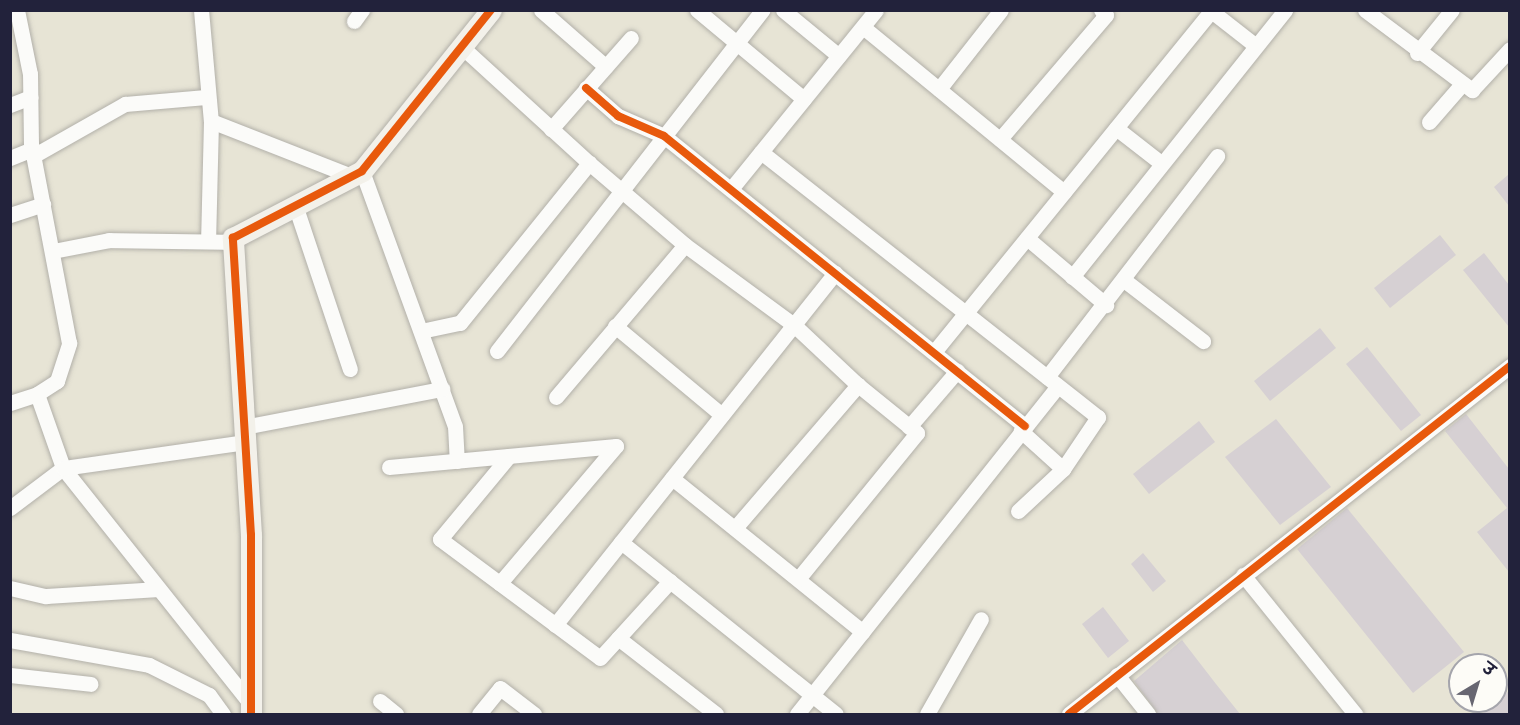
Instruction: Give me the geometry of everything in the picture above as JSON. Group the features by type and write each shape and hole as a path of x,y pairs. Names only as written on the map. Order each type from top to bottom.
{"street":[{"path":"201,10 206,96 211,121 208,241"},
{"path":"249,710 251,535 233,238 356,174 491,10"},
{"path":"541,10 606,67"},
{"path":"697,10 804,99"},
{"path":"497,351 762,10"},
{"path":"783,10 839,56"},
{"path":"731,189 876,10"},
{"path":"939,89 1001,10"},
{"path":"1000,139 1106,15 1101,10"},
{"path":"1072,276 1285,10"},
{"path":"1365,10 1417,53 1472,90 1509,49"},
{"path":"1417,53 1452,10"},
{"path":"10,403 38,394 57,381 69,343 33,153 30,74 14,11"},
{"path":"934,352 1211,11 1256,46"},
{"path":"863,27 1064,192"},
{"path":"551,129 631,38"},
{"path":"462,47 621,191 685,245 794,325 858,385 917,433 798,579"},
{"path":"1429,122 1462,84"},
{"path":"586,88 618,116 664,136 731,189 957,371 1023,429 1063,469"},
{"path":"10,158 33,153 125,104 206,96"},
{"path":"10,105 30,97"},
{"path":"211,121 356,174 421,331 442,389 455,426 457,461"},
{"path":"1116,128 1162,164"},
{"path":"761,152 1098,417 1063,469 1018,511"},
{"path":"797,714 1023,429 1052,381 1106,305 1217,156"},
{"path":"421,331 460,323 589,163"},
{"path":"10,215 43,204"},
{"path":"295,206 350,369"},
{"path":"1027,238 1106,305"},
{"path":"53,250 109,240 233,242"},
{"path":"556,397 685,245"},
{"path":"555,625 835,273"},
{"path":"1124,280 1203,341"},
{"path":"615,326 722,415"},
{"path":"1069,714 1509,366"},
{"path":"909,426 957,371"},
{"path":"735,528 858,385"},
{"path":"10,508 63,468 245,435 442,389"},
{"path":"38,394 63,468 159,589 249,710"},
{"path":"389,467 616,446 500,582"},
{"path":"509,456 440,539 600,657 670,581"},
{"path":"672,478 863,632"},
{"path":"621,542 836,714"},
{"path":"1243,576 1354,714"},
{"path":"10,588 46,596 159,589"},
{"path":"927,714 981,619"},
{"path":"618,638 716,714"},
{"path":"10,639 148,665 209,695 223,714"},
{"path":"10,675 92,684"},
{"path":"1117,675 1148,714"},
{"path":"479,714 500,688 534,714"},
{"path":"380,701 396,714"}],"building":[{"path":"1509,174 1509,206 1494,187"},
{"path":"1440,235 1456,255 1390,308 1374,288"},
{"path":"1484,253 1509,285 1509,327 1463,270"},
{"path":"1320,328 1336,348 1270,401 1254,381"},
{"path":"1367,347 1421,415 1401,431 1346,364"},
{"path":"1466,414 1509,469 1509,572 1477,532 1507,508 1445,431"},
{"path":"1276,419 1331,487 1280,525 1225,457"},
{"path":"1199,421 1215,442 1149,494 1133,474"},
{"path":"1347,508 1464,652 1448,653 1448,665 1413,693 1297,549"},
{"path":"1143,553 1166,581 1153,592 1131,564"},
{"path":"1103,607 1129,641 1108,658 1082,624"},
{"path":"1182,640 1240,714 1158,714 1134,681"},
{"path":"1508,692 1509,714 1482,714 1508,713"}],"cycle path":[{"path":"251,714 251,535 233,238 362,171 491,10"},
{"path":"586,88 618,116 664,136 1025,426"},
{"path":"1069,714 1510,366"}]}
